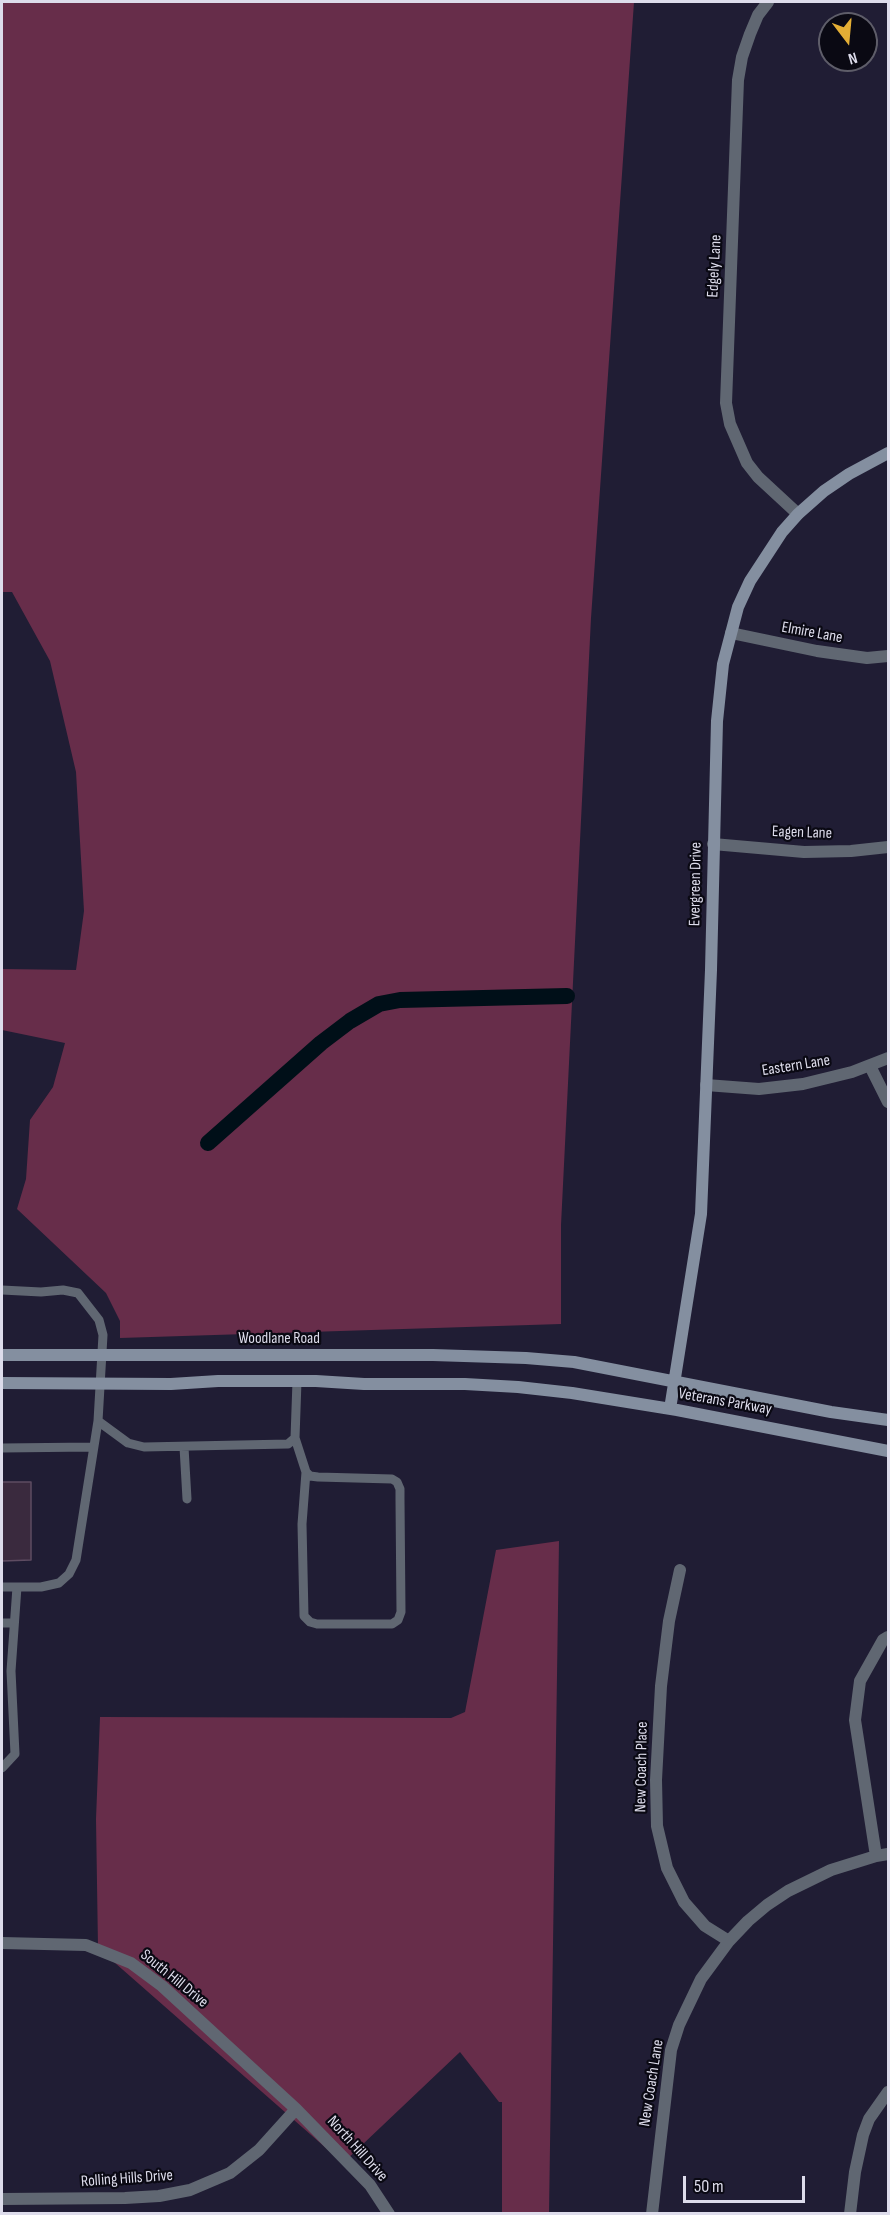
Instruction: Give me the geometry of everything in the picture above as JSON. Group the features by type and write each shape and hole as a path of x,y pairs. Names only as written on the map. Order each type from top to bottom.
{"main road":[{"name":"Evergreen Drive","path":"670,1409 701,1214 719,691 731,633 738,607 750,581 765,556 798,514 824,491 849,474 888,453"},
{"name":"Woodlane Road","path":"2,1354 433,1355 557,1361"},
{"name":"Veterans Parkway","path":"557,1361 623,1371 674,1383 831,1412 888,1420"},
{"name":"Veterans Parkway","path":"297,1381 364,1384 465,1384 555,1391 670,1409 888,1452"},
{"path":"2,1383 297,1381"}],"street":[{"name":"Edgely Lane","path":"768,2 758,15 750,34 742,57 738,80 726,403 730,424 747,463 758,477 798,514"},
{"name":"Elmire Lane","path":"731,633 818,651 867,658 888,656"},
{"name":"Eagen Lane","path":"713,844 804,852 888,847"},
{"name":"Eastern Lane","path":"706,1085 759,1089 779,1087 827,1079 888,1058"},
{"path":"870,1066 888,1102"},
{"name":"New Coach Place","path":"680,1570 669,1621 661,1686 656,1780 657,1826 667,1868 684,1902 705,1926 729,1941"},
{"path":"882,1855 855,1720 860,1681 883,1640 888,1637"},
{"name":"New Coach Lane","path":"652,2214 671,2050 679,2025 701,1979 729,1941 748,1921 788,1891 831,1870 882,1855"},
{"name":"South Hill Drive","path":"2,1943 86,1945 131,1963 162,1986 296,2109"},
{"path":"850,2214 862,2135 869,2119 888,2092"},
{"name":"Rolling Hills Drive","path":"2,2199 125,2198 159,2196 190,2190 230,2173 259,2150 296,2109"},
{"name":"North Hill Drive","path":"296,2109 370,2185 389,2214"}],"lane":[{"path":"2,1290 41,1292 63,1290 78,1293 99,1320 103,1335 100,1354 98,1420 92,1446 78,1549 69,1574 59,1584 41,1587 2,1587"},
{"path":"297,1381 295,1438 306,1472 302,1524 304,1616 310,1622 317,1624 392,1624 398,1620 401,1612 400,1489 398,1482 392,1479 318,1477 310,1476 306,1472"},
{"path":"98,1420 128,1443 144,1447 288,1444 295,1438"},
{"path":"2,1448 92,1446"},
{"path":"184,1447 187,1499"},
{"path":"2,1768 15,1754 6,1671 17,1587"},
{"path":"2,1623 14,1623"}],"shaded area":[{"path":"2,2 634,2 591,618 561,1225 561,1324 120,1338 120,1321 106,1293 17,1209 26,1179 30,1120 53,1087 65,1043 2,1030 2,969 76,970 84,911 76,772 50,661 12,592 2,592"},
{"path":"559,1541 549,2213 502,2213 502,2102 499,2102 460,2052 343,2163 98,1948 96,1819 100,1717 451,1718 465,1712 496,1550"}],"building":[{"path":"2,1482 31,1482 31,1560 2,1561"}],"waterway":[{"path":"208,1143 321,1043 350,1021 379,1004 400,1000 567,996"}]}
